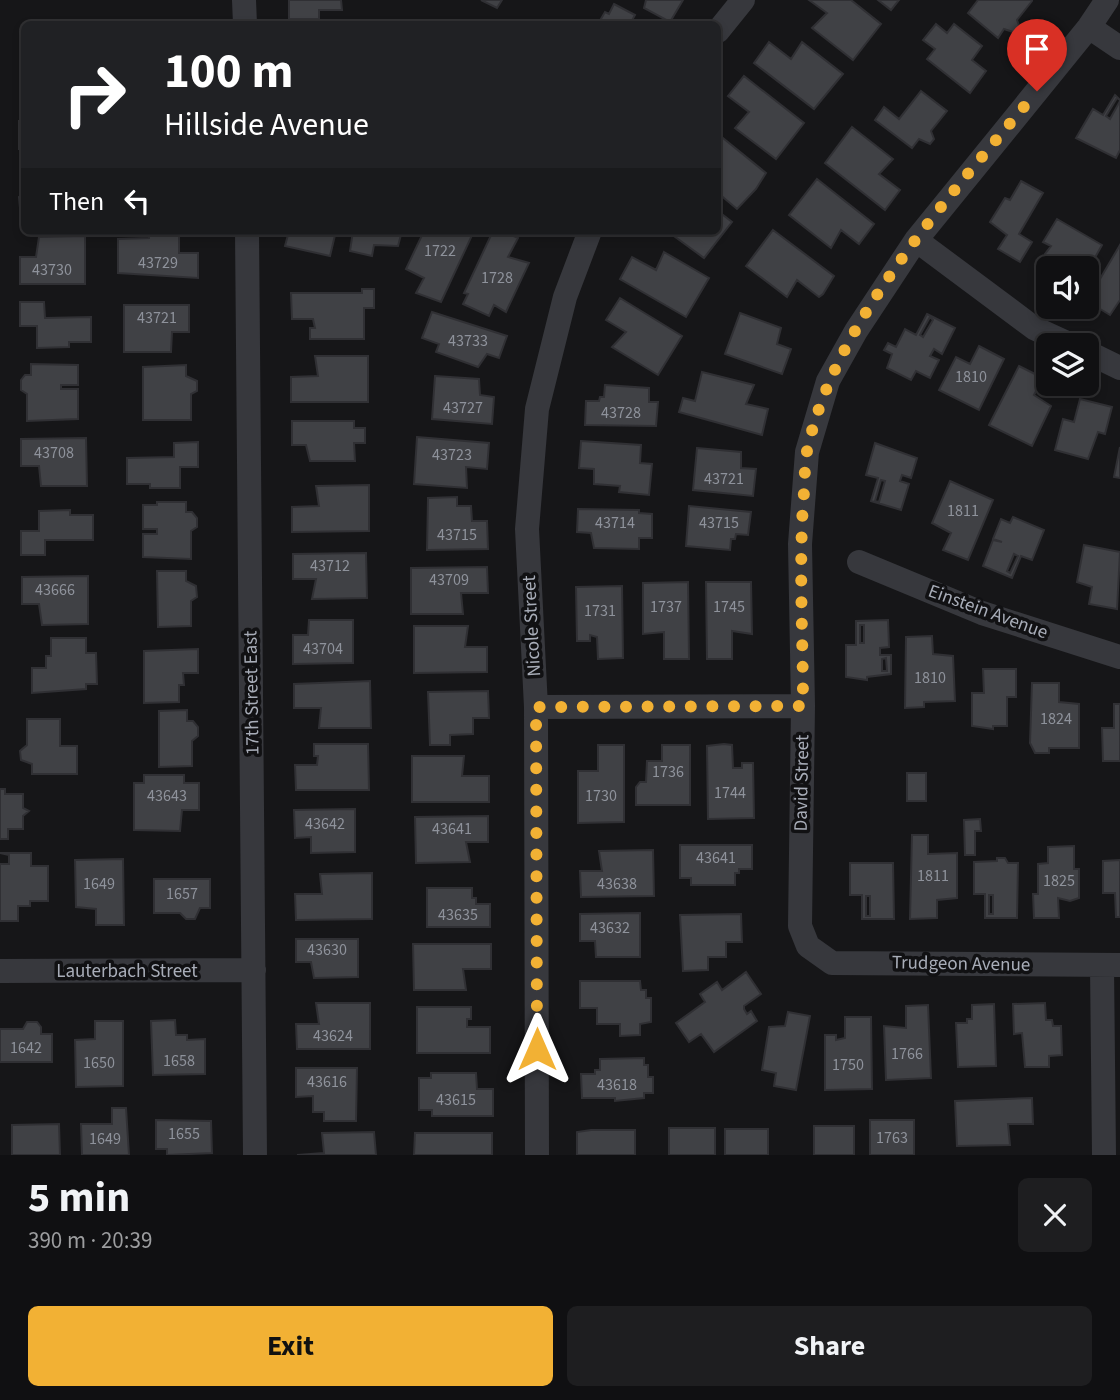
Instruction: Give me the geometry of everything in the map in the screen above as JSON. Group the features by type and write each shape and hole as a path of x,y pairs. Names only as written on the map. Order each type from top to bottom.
{"street":[{"path":"244,0 245,21"},
{"path":"721,27 743,0"},
{"name":"David Street","path":"808,946 800,926 803,706 800,544 807,452 828,381 856,331 916,240 1089,27 1107,0"},
{"path":"1089,27 1120,48"},
{"name":"17th Street East","path":"247,235 255,1155"},
{"name":"Nicole Street","path":"537,1155 536,707 527,530 537,409 565,298 589,235"},
{"path":"916,240 1034,328 1045,333"},
{"path":"1099,358 1120,368"},
{"name":"Einstein Avenue","path":"859,562 982,613 1120,657"},
{"path":"536,707 803,706"},
{"name":"Trudgeon Avenue","path":"808,946 832,963 1111,966"},
{"path":"1104,1155 1111,966"},
{"name":"Lauterbach Street","path":"0,971 254,970"}],"building":[{"path":"289,0 341,0 342,10 319,10 319,19 289,19"},
{"path":"481,0 502,0 497,8"},
{"path":"646,0 683,0 671,21 644,8"},
{"path":"809,0 851,0 881,24 853,60 812,28 827,13"},
{"path":"878,0 899,0 891,10"},
{"path":"978,0 1032,1 1017,20 1020,28 1016,33 1004,29 998,38 968,13"},
{"path":"614,4 635,15 632,21 600,21 605,12 609,14"},
{"path":"936,24 947,33 954,24 982,46 972,60 986,71 970,93 927,59 935,49 923,40"},
{"path":"769,42 791,59 802,42 843,74 814,109 754,63"},
{"path":"744,76 804,123 776,159 735,128 749,112 728,96"},
{"path":"921,91 947,111 931,131 934,139 930,144 919,139 912,148 875,120 884,107 899,119"},
{"path":"1115,95 1120,100 1117,98 1106,116 1110,119 1120,101 1120,150 1116,158 1076,138 1093,109 1103,115"},
{"path":"19,121 21,121 21,149"},
{"path":"852,127 893,159 879,174 900,190 885,210 825,163"},
{"path":"721,136 766,173 756,189 737,209 721,196"},
{"path":"817,179 874,224 859,244 841,230 831,248 789,215"},
{"path":"1021,181 1043,193 1019,234 1032,242 1020,262 998,249 1007,235 990,222 1005,198 1010,200"},
{"path":"721,213 732,222 704,258 672,235 721,235"},
{"path":"1057,219 1102,245 1096,256 1047,256 1045,254 1051,246 1043,242"},
{"path":"773,230 834,276 819,297 797,280 787,297 746,266"},
{"path":"149,235 179,235 179,253 198,253 198,278 118,273 118,239 149,238"},
{"path":"288,235 335,235 330,256 285,246"},
{"path":"352,235 401,235 398,246 374,245 372,256 350,251"},
{"path":"422,235 472,235 441,302 416,293 424,278 406,269"},
{"path":"491,235 512,235 518,238 508,257 529,263 506,312 494,305 489,316 463,304 468,294 464,293"},
{"path":"85,236 85,284 20,284 20,257 36,257 39,237"},
{"path":"1120,245 1120,300 1110,315 1099,308 1099,281"},
{"path":"664,252 709,278 686,317 620,279 632,257 656,270"},
{"path":"362,289 374,289 374,308 364,308 364,339 310,339 310,328 315,328 313,319 292,319 291,293 362,293"},
{"path":"620,298 682,336 658,375 612,347 626,332 606,320"},
{"path":"20,302 44,302 45,318 91,317 91,342 69,342 69,347 37,348 37,326 20,326"},
{"path":"124,305 189,305 189,332 172,332 171,352 124,352"},
{"path":"432,312 507,336 499,358 487,354 478,367 436,352 439,344 422,338"},
{"path":"740,313 781,328 777,344 791,349 782,374 725,354"},
{"path":"927,314 955,328 942,354 934,349 930,356 939,360 930,378 916,371 911,380 887,368 892,354 884,350 888,343 896,347 905,329 916,335","holes":["930,317 933,320 923,337 920,335"]},
{"path":"979,346 1004,359 979,410 939,390 956,357 970,364"},
{"path":"315,356 368,356 368,402 291,402 291,377 318,376"},
{"path":"31,364 78,365 78,385 61,385 61,389 78,389 78,419 27,421 27,394 21,390 21,380 25,375 31,375"},
{"path":"186,365 186,376 197,381 197,391 191,394 191,420 143,420 143,367"},
{"path":"1019,366 1036,374 1034,395 1051,406 1032,446 989,425"},
{"path":"702,372 754,385 746,404 768,409 762,435 679,412 683,398 695,401"},
{"path":"435,376 479,379 480,395 494,397 492,424 432,419"},
{"path":"605,385 649,388 649,402 658,402 656,426 585,425 586,401 599,401 600,397 604,397"},
{"path":"1080,399 1112,407 1105,434 1098,432 1088,459 1055,450 1063,419 1074,422"},
{"path":"292,421 354,421 354,428 365,428 365,443 354,443 355,461 310,461 306,445 292,445"},
{"path":"417,437 489,443 487,469 466,467 467,488 414,484"},
{"path":"86,438 87,486 41,486 39,466 21,466 21,439"},
{"path":"581,441 641,445 640,463 652,464 649,495 619,492 620,486 594,484 594,469 579,468"},
{"path":"198,442 198,467 180,467 180,488 150,488 150,484 127,484 127,458 174,457 174,443"},
{"path":"875,443 917,458 911,478 902,475 900,481 909,484 901,510 871,501 878,478 866,475","holes":["881,480 885,481 879,502 875,501"]},
{"path":"1120,447 1120,478 1114,477"},
{"path":"697,448 741,452 741,468 756,469 753,496 693,490"},
{"path":"950,481 993,500 968,560 943,550 951,533 932,523"},
{"path":"369,485 369,531 292,532 292,507 319,506 316,486"},
{"path":"457,497 457,506 471,506 472,521 487,521 488,549 427,550 428,498"},
{"path":"157,502 186,502 186,512 192,512 197,518 197,527 191,531 191,559 143,557 143,534 157,534 157,529 143,529 143,505 157,505"},
{"path":"689,506 751,512 748,535 736,534 735,539 731,539 730,550 686,546"},
{"path":"578,509 639,510 639,513 652,514 652,538 639,538 639,549 594,548 591,533 577,532"},
{"path":"70,510 70,515 93,515 93,540 45,540 45,555 21,555 21,531 39,531 39,511"},
{"path":"1013,517 1044,530 1032,560 1021,556 1012,578 983,566 993,540 1002,542 993,539 1001,519 1010,523","holes":["1014,554 1018,556 1010,573 1007,571"]},
{"path":"1084,545 1120,552 1117,609 1089,604 1092,587 1077,582"},
{"path":"366,553 367,598 312,599 316,579 293,579 293,554"},
{"path":"487,567 488,593 461,593 463,614 411,614 411,568"},
{"path":"157,571 186,571 186,581 196,586 197,597 191,601 191,626 158,627"},
{"path":"88,576 88,624 42,625 39,604 22,604 22,577"},
{"path":"688,582 689,659 664,659 664,632 643,634 643,583"},
{"path":"706,582 751,582 752,634 732,631 732,659 707,659"},
{"path":"622,586 623,658 598,659 597,637 590,635 590,641 577,641 576,587"},
{"path":"309,620 353,620 353,663 293,664 293,635 308,635"},
{"path":"888,620 889,647 880,648 880,655 891,655 891,674 867,677 867,680 846,677 846,645 856,645 856,621","holes":["860,625 864,625 864,643 860,643","886,658 887,671 882,671 882,659"]},
{"path":"414,626 468,626 465,647 487,647 487,672 414,673"},
{"path":"932,636 933,654 953,656 955,701 924,702 924,707 905,708 906,637"},
{"path":"51,638 86,638 86,653 96,653 97,684 86,684 86,689 32,693 32,668 46,668 46,656 51,656"},
{"path":"198,649 198,673 183,673 184,685 179,685 179,702 144,703 144,651"},
{"path":"983,669 1016,669 1016,697 1007,697 1007,726 993,726 993,729 972,726 972,693 984,693"},
{"path":"370,681 371,728 319,728 321,708 294,708 294,684"},
{"path":"1032,683 1059,683 1059,702 1079,704 1079,748 1049,748 1049,753 1035,753 1030,743"},
{"path":"488,691 489,718 473,718 473,734 450,735 450,745 430,745 428,692"},
{"path":"1114,704 1120,704 1120,761 1103,761 1102,728 1114,728"},
{"path":"187,710 187,721 193,721 198,727 198,736 192,741 192,766 159,767 159,711"},
{"path":"27,719 60,719 60,746 77,746 77,774 32,774 32,764 21,760 20,751 27,745"},
{"path":"314,744 368,744 369,790 296,790 295,765 317,765 318,756 314,756"},
{"path":"598,745 624,745 624,822 578,823 578,771 598,771"},
{"path":"662,745 690,745 690,805 636,805 636,787 640,782 646,782 647,761 662,761"},
{"path":"732,745 733,768 742,768 742,763 753,763 754,818 708,819 707,746"},
{"path":"412,756 464,756 462,776 489,776 489,802 412,802"},
{"path":"907,773 926,773 926,801 907,801"},
{"path":"144,775 184,775 184,783 199,783 199,810 182,810 180,831 134,830 134,783 144,783"},
{"path":"0,789 5,789 5,794 23,794 23,808 29,811 23,816 23,829 8,829 8,839 0,839"},
{"path":"355,809 355,852 311,853 311,837 295,838 294,810"},
{"path":"488,816 488,842 466,842 470,862 416,863 415,817"},
{"path":"980,819 981,831 975,831 975,855 965,855 964,820"},
{"path":"912,835 928,835 928,854 957,853 957,898 937,900 937,918 910,919"},
{"path":"680,845 752,845 752,869 739,869 739,873 735,873 735,885 691,885 691,878 680,878"},
{"path":"1074,846 1074,869 1079,869 1079,898 1070,901 1058,898 1059,918 1034,918 1033,894 1038,894 1038,864 1048,863 1048,847"},
{"path":"653,850 654,896 581,897 580,871 602,871 599,851"},
{"path":"0,853 31,853 31,866 48,866 48,901 30,901 30,906 18,906 18,921 0,921 0,864 9,864 9,855"},
{"path":"997,858 1005,858 1008,863 1018,863 1017,918 985,918 985,894 974,894 974,862 997,861","holes":["989,895 993,895 993,914 989,914"]},
{"path":"123,859 124,925 96,925 96,909 76,907 75,860"},
{"path":"1120,860 1120,917 1116,917 1115,893 1103,893 1103,861"},
{"path":"850,863 893,863 894,919 862,919 862,895 850,895","holes":["866,896 870,896 870,916 866,916"]},
{"path":"372,873 372,919 296,920 295,894 322,894 320,874"},
{"path":"154,879 210,879 210,908 200,908 195,919 186,919 180,913 154,913"},
{"path":"427,888 472,888 472,898 476,898 476,904 490,904 490,927 427,927"},
{"path":"640,913 640,957 596,957 595,941 580,941 580,914"},
{"path":"741,914 742,942 726,942 726,957 708,957 708,970 683,971 680,915"},
{"path":"296,939 358,939 358,977 314,978 311,962 296,962"},
{"path":"413,944 491,944 491,969 463,969 466,990 414,990"},
{"path":"746,972 761,994 744,1006 744,1009 747,1014 751,1011 757,1021 714,1052 701,1034 689,1042 676,1023 705,1002 700,994 717,982 722,990"},
{"path":"580,981 640,981 641,990 646,990 646,998 651,998 651,1022 640,1024 640,1035 620,1036 620,1024 597,1024 597,1008 580,1008"},
{"path":"316,1003 370,1003 370,1049 297,1049 296,1024 319,1024"},
{"path":"1045,1003 1046,1020 1052,1020 1053,1026 1061,1026 1062,1055 1049,1056 1049,1067 1025,1067 1022,1033 1014,1034 1013,1004"},
{"path":"994,1004 996,1066 958,1067 956,1023 967,1023 967,1019 972,1019 972,1005"},
{"path":"928,1005 931,1078 886,1080 884,1026 906,1028 906,1006"},
{"path":"417,1007 471,1007 471,1019 467,1019 467,1027 490,1027 490,1053 417,1053"},
{"path":"788,1012 810,1016 796,1090 774,1086 776,1073 762,1070 769,1027 785,1026"},
{"path":"845,1017 871,1017 872,1089 825,1090 825,1035 836,1035 836,1040 845,1038"},
{"path":"175,1020 176,1035 187,1035 187,1040 205,1039 205,1074 153,1075 151,1021"},
{"path":"95,1021 123,1021 123,1086 76,1087 75,1040 95,1039"},
{"path":"27,1022 37,1022 41,1027 41,1034 52,1034 52,1062 0,1062 0,1029 23,1029"},
{"path":"644,1058 644,1065 648,1065 648,1077 653,1077 653,1093 644,1093 644,1098 615,1101 615,1098 582,1098 581,1074 595,1074 595,1070 600,1070 600,1059"},
{"path":"296,1068 357,1068 356,1121 324,1121 324,1112 313,1112 313,1096 296,1097"},
{"path":"431,1073 476,1073 477,1089 493,1089 493,1116 432,1116 432,1110 419,1110 419,1078 431,1078"},
{"path":"1032,1098 1033,1124 1008,1124 1010,1145 957,1146 955,1101"},
{"path":"112,1108 126,1108 129,1155 82,1155 81,1124 112,1124"},
{"path":"156,1120 211,1121 212,1153 167,1155 167,1149 156,1149"},
{"path":"870,1120 914,1120 914,1155 870,1155"},
{"path":"59,1124 60,1155 12,1155 12,1125"},
{"path":"814,1126 854,1126 854,1155 814,1155"},
{"path":"669,1128 715,1128 715,1155 669,1155"},
{"path":"725,1129 768,1129 768,1155 725,1155"},
{"path":"635,1130 635,1155 577,1155 577,1132"},
{"path":"374,1132 376,1155 297,1155 324,1153 322,1133"},
{"path":"415,1133 492,1133 492,1155 414,1155"}],"route":[{"path":"537,1049 536,707 803,706 800,544 807,452 828,381 856,331 916,240 1037,91"}]}
